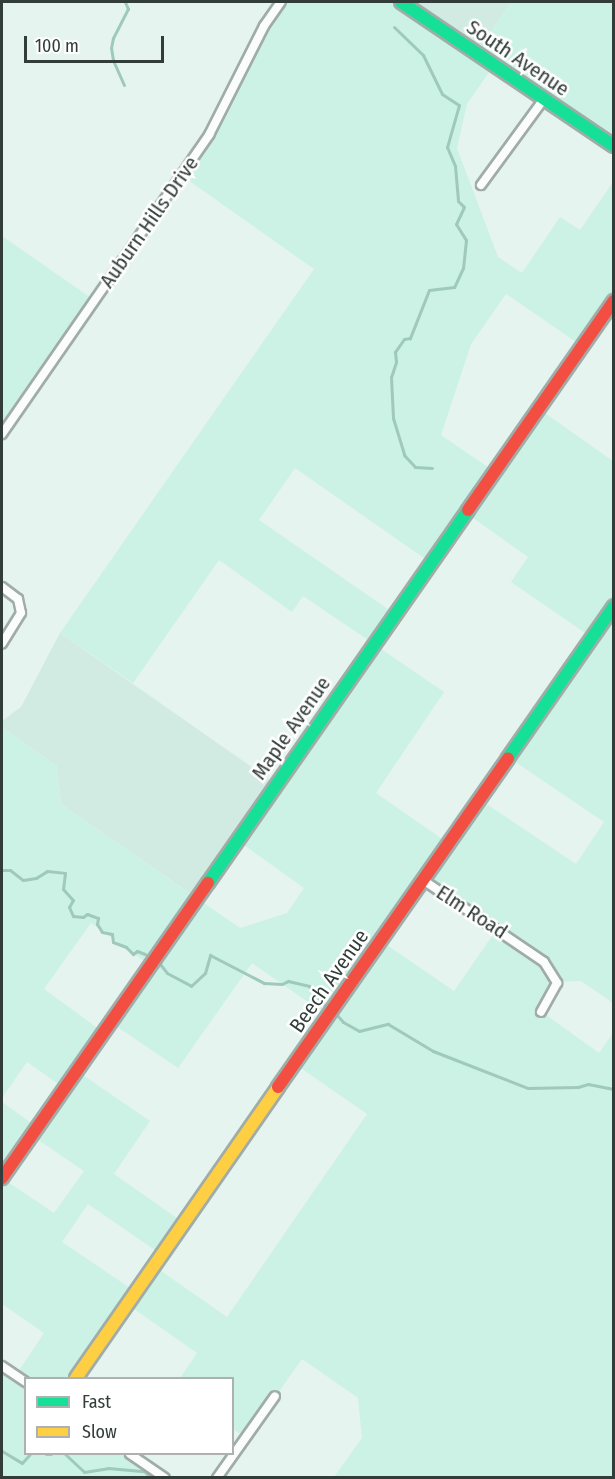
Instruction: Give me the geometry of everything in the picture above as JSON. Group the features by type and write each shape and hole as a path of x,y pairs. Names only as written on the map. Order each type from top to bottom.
{"street":[{"name":"Auburn Hills Drive","path":"2,434 209,135 264,26 281,2"},
{"name":"South Avenue","path":"401,2 614,146"},
{"path":"481,185 544,99"},
{"name":"Maple Avenue","path":"2,1178 614,301"},
{"path":"2,587 18,599 21,612 2,643"},
{"name":"Beech Avenue","path":"77,1377 614,606"},
{"name":"Elm Road","path":"423,880 544,962 557,982 541,1012"},
{"path":"2,1366 24,1381"},
{"path":"234,1454 275,1396"},
{"path":"131,1455 165,1478"},
{"path":"217,1478 233,1455"}],"shaded area":[{"path":"281,2 401,2 476,52 511,2 613,2 613,146 494,65 467,104 457,148 498,257 522,273 560,217 580,230 613,182 613,301 582,346 506,294 471,344 441,435 495,472 539,409 613,461 613,1003 581,981 557,982 542,1012 599,1053 613,1033 613,1477 334,1477 362,1438 358,1398 302,1359 246,1438 234,1430 234,1377 181,1377 197,1353 127,1304 77,1377 24,1377 24,1455 132,1455 165,1477 2,1477 2,1366 16,1375 44,1333 2,1304 2,1178 2,1102 37,1127 64,1088 27,1062 2,1098 2,727 57,766 61,804 240,928 287,913 304,888 237,840 374,644 303,596 292,612 219,560 133,683 60,633 314,269 181,175 209,135","holes":["295,468 431,563 466,513 528,557 511,582 591,637 508,757 604,822 576,864 479,799 448,843 376,793 444,692 374,644 395,614 259,520","423,880 497,929 454,991 381,941","91,923 150,965 110,1022 178,1068 252,963 328,1016 295,1064 367,1114 227,1317 154,1266 136,1292 62,1242 88,1204 162,1255 184,1223 114,1174 150,1121 77,1071 103,1032 44,989","31,1135 84,1171 54,1213 2,1178"]},
{"path":"401,2 511,2 476,53"},
{"path":"2,236 94,300 2,434"},
{"path":"60,633 276,784 197,898 61,804 57,766 2,727 2,721 21,707"}],"waterway":[{"path":"124,85 113,60 111,48 113,38 128,9 125,2"},
{"path":"394,27 423,55 442,94 459,105 447,147 455,166 458,201 464,207 456,224 466,240 463,268 454,287 429,290 410,338 404,339 395,352 396,362 391,377 393,418 404,455 415,467 432,468"},
{"path":"2,870 10,870 23,880 36,878 47,871 65,873 63,889 73,900 69,907 73,916 83,917 87,914 98,918 97,924 102,932 112,934 113,942 126,947 133,954 137,951 145,954"},
{"path":"160,964 167,973 191,986 205,973 210,955 264,983 282,984 288,981 309,986 325,1006"},
{"path":"337,1015 343,1022 359,1031 388,1024 433,1051 528,1088 578,1087 588,1084 614,1089"},
{"path":"2,1451 22,1463 29,1455"},
{"path":"66,1455 84,1472 108,1468 144,1471 151,1478"}],"traffic: fast":[{"path":"401,2 614,146"},
{"path":"208,883 468,510"},
{"path":"508,758 614,606"}],"traffic: slow":[{"path":"77,1377 278,1087"}],"traffic: jam":[{"path":"468,510 614,301"},
{"path":"278,1087 508,758"},
{"path":"2,1178 208,883"}]}
